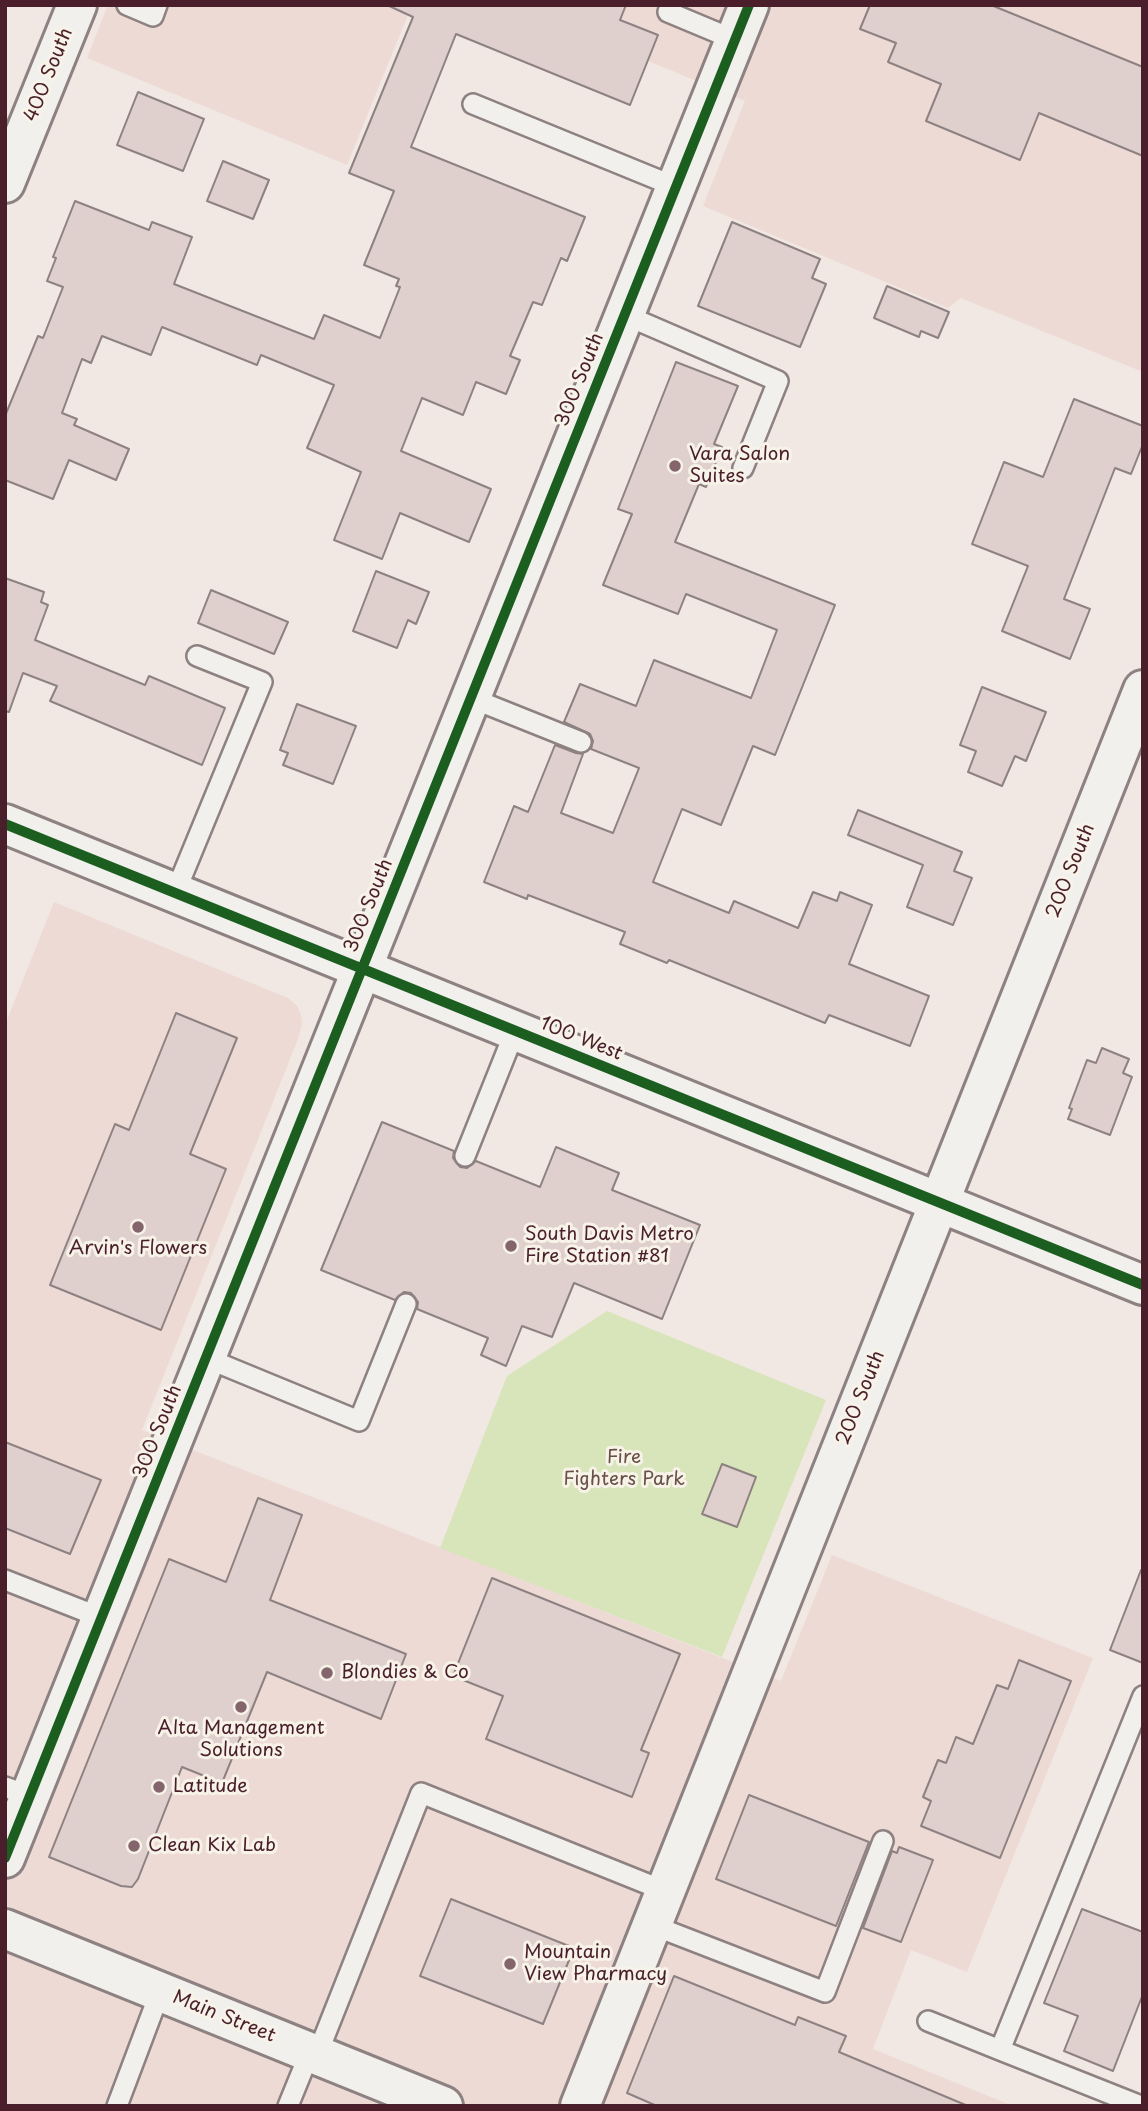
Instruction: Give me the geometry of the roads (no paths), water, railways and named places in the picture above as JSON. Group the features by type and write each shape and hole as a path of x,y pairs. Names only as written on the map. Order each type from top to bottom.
{"street":[{"name":"400 South","path":"5,183 77,5"},
{"name":"300 South","path":"5,1858 18,1792 102,1618 749,5"},
{"name":"200 South","path":"580,2106 1143,690"},
{"name":"100 West","path":"5,824 1143,1285"},
{"name":"Main Street","path":"5,1929 443,2106"}],"lane":[{"path":"127,5 153,16 157,5"},
{"path":"671,5 668,12 736,40"},
{"path":"473,104 676,187"},
{"path":"625,315 778,381 744,468"},
{"path":"175,893 262,682 197,656"},
{"path":"471,698 581,742"},
{"path":"465,1156 515,1031"},
{"path":"206,1358 359,1421 406,1304"},
{"path":"5,1580 102,1618"},
{"path":"1000,2050 1143,1696"},
{"path":"288,2106 314,2054 421,1793 825,1992 883,1842"},
{"path":"117,2106 160,1992"},
{"path":"928,2021 1141,2106"}],"place":[{"name":"Vara Salon Suites","path":"675,466"},
{"name":"Arvin's Flowers","path":"138,1227"},
{"name":"South Davis Metro Fire Station #81","path":"511,1246"},
{"name":"Blondies & Co","path":"327,1673"},
{"name":"Alta Management Solutions","path":"241,1707"},
{"name":"Latitude","path":"159,1787"},
{"name":"Clean Kix Lab","path":"134,1846"},
{"name":"Mountain View Pharmacy","path":"510,1964"}],"park label":[{"name":"Fire Fighters Park","path":"624,1469"}]}
